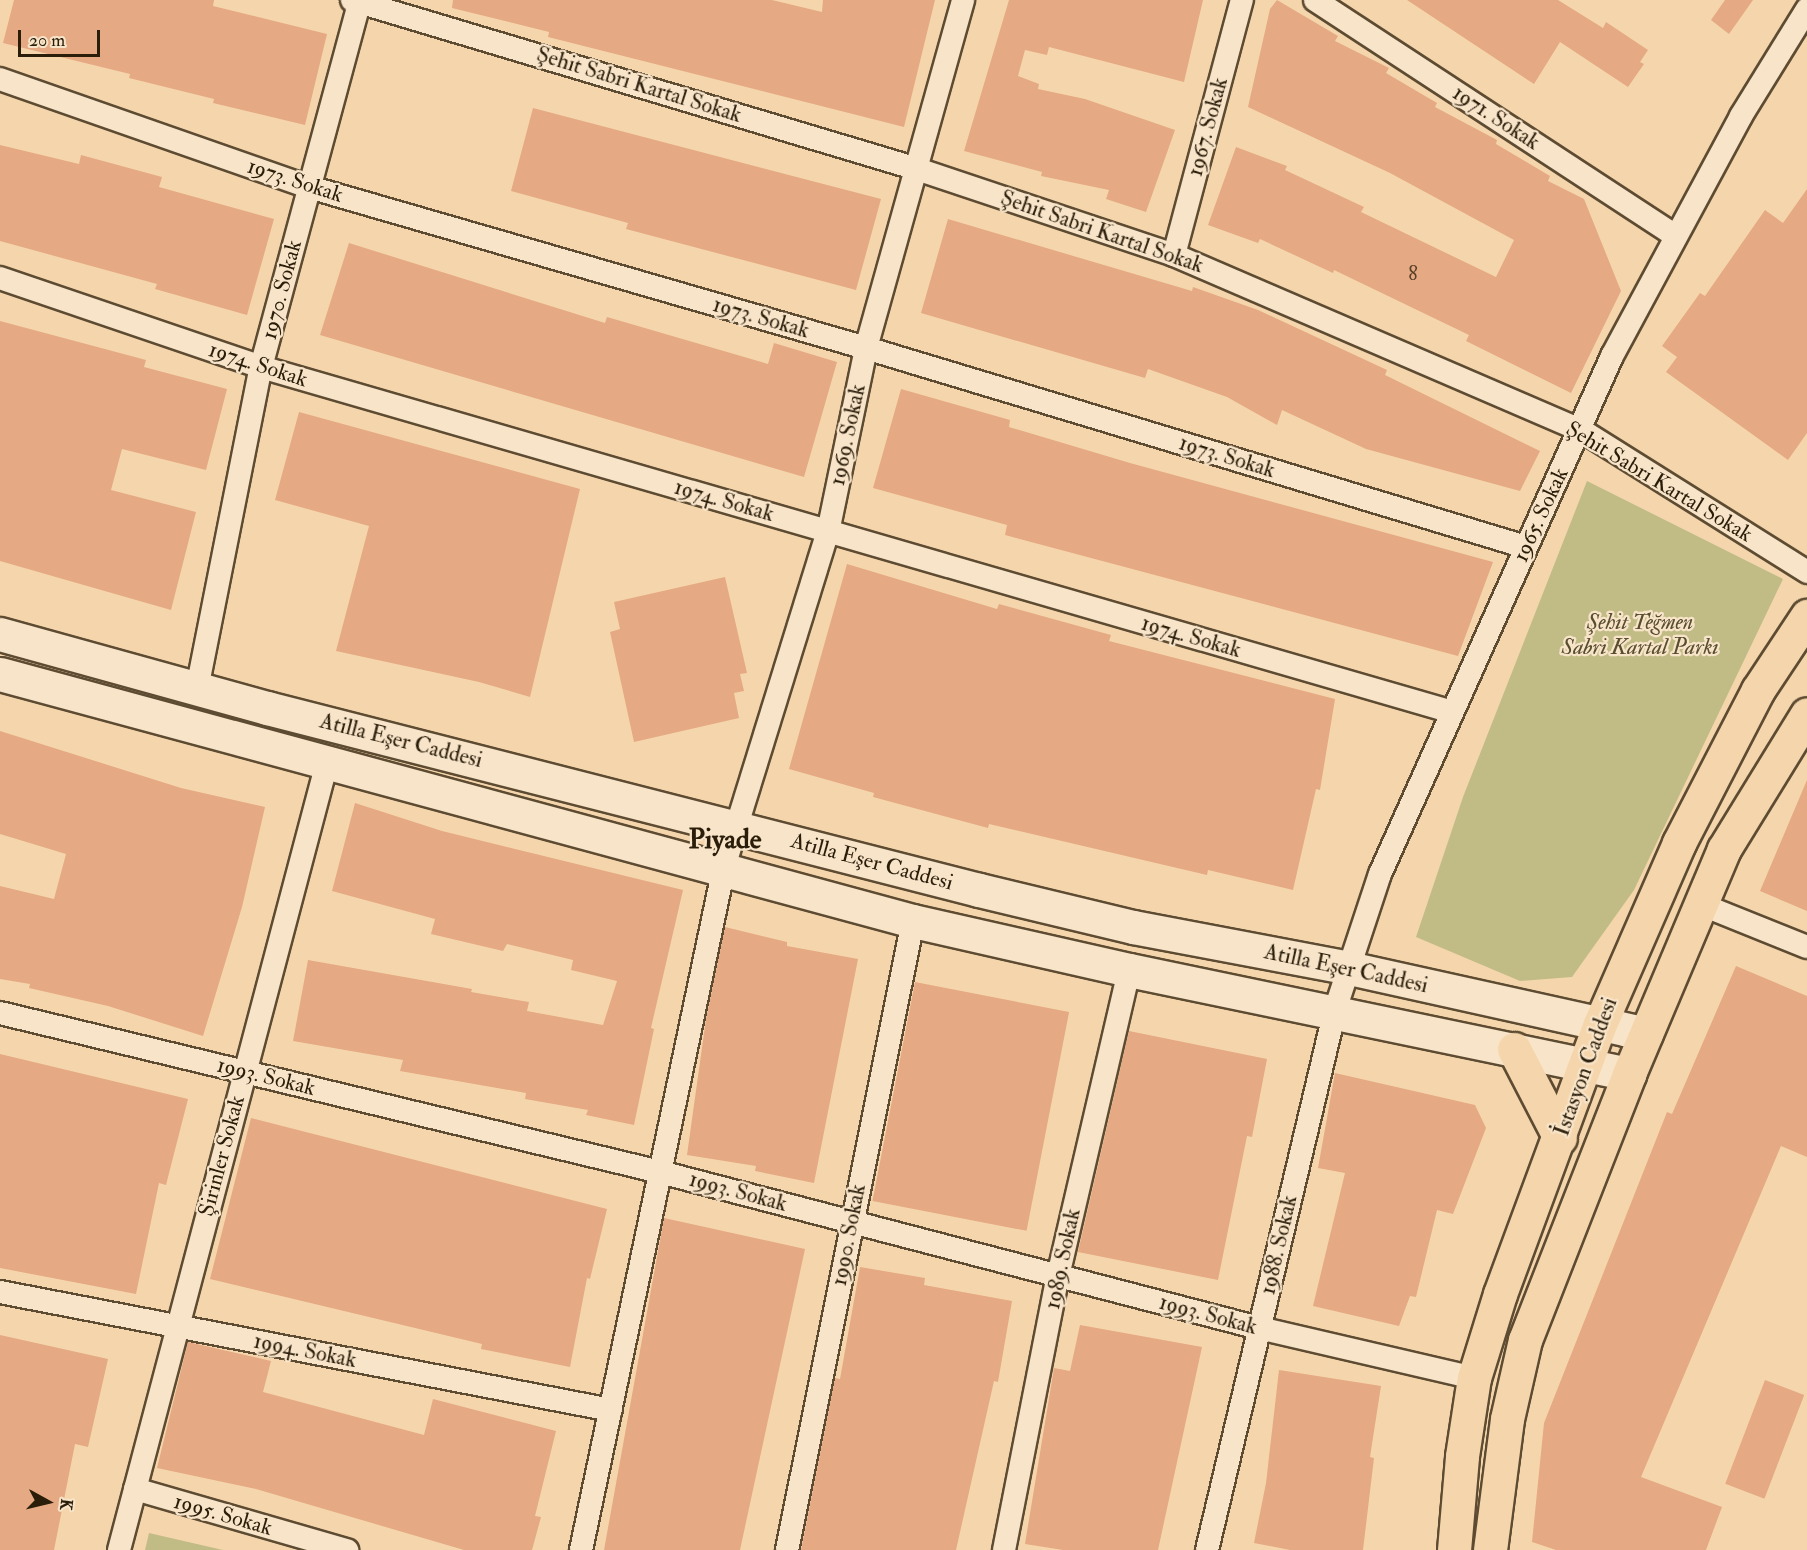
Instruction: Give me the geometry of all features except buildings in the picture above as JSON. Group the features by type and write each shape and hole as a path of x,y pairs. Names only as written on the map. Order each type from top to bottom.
{"main road":[{"name":"İstasyon Caddesi","path":"1454,1550 1462,1456 1474,1378 1500,1294 1560,1138 1600,1024 1679,843 1758,690 1807,616"},
{"name":"Atilla Eşer Caddesi","path":"0,634 197,689 1133,927 1349,968 1646,1034"},
{"name":"Atilla Eşer Caddesi","path":"0,674 724,867 913,921 1129,970 1335,1010 1629,1074"},
{"name":"İstasyon Caddesi","path":"1490,1550 1507,1419 1526,1340 1629,1074 1724,849 1807,714"},
{"path":"1514,1049 1560,1138"}],"street":[{"name":"1969. Sokak","path":"581,1550 724,867 828,532 866,348 914,168 963,0"},
{"name":"1967. Sokak","path":"1174,255 1242,0"},
{"name":"1971. Sokak","path":"1315,0 1676,236"},
{"name":"Şehit Sabri Kartal Sokak","path":"357,1 914,168 1174,255 1581,430 1807,572"},
{"name":"1970. Sokak","path":"197,689 261,367 357,1"},
{"name":"1965. Sokak","path":"1335,1010 1380,873 1581,430 1612,356 1741,116 1807,9"},
{"name":"1973. Sokak","path":"0,79 309,187 866,348 1526,547"},
{"name":"1974. Sokak","path":"0,278 261,367 1452,712"},
{"name":"Şirinler Sokak","path":"119,1550 327,763"},
{"path":"1700,904 1807,947"},
{"name":"1990. Sokak","path":"787,1550 913,921"},
{"name":"1989. Sokak","path":"1004,1550 1058,1276 1129,970"},
{"name":"1988. Sokak","path":"1207,1550 1335,1010"},
{"name":"1993. Sokak","path":"0,1013 660,1172 1259,1328 1474,1378"},
{"name":"1994. Sokak","path":"0,1292 611,1410"},
{"name":"1995. Sokak","path":"135,1489 347,1550"}],"green space":[{"name":"Şehit Teğmen Sabri Kartal Parkı","path":"1587,481 1783,579 1634,890 1572,977 1520,981 1416,937 1463,797"},
{"path":"149,1533 223,1550 145,1550"}],"district":[{"name":"Piyade","path":"725,840"}]}
